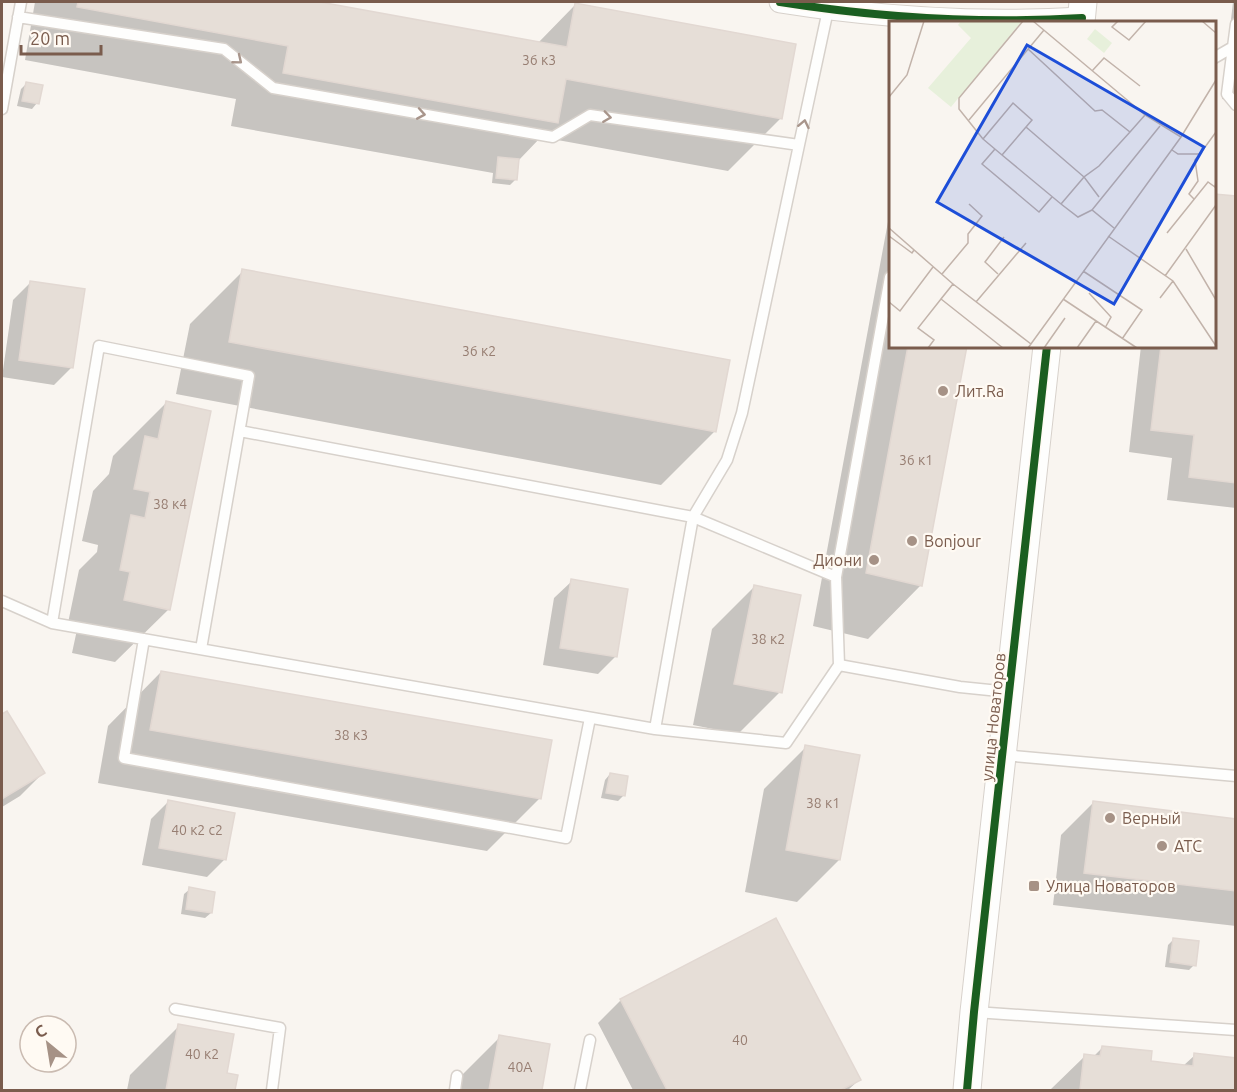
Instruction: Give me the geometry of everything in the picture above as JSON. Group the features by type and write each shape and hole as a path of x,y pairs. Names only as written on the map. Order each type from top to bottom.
{"street":[{"path":"780,2 936,21 1032,21 1082,14"},
{"name":"улица Новаторов","path":"967,1090 1047,348"}],"lane":[{"path":"2,109 21,2"},
{"path":"655,729 693,517 727,460 742,413 799,146 825,9"},
{"path":"18,17 224,49 273,88 554,137 590,115 799,146"},
{"path":"1236,24 1227,94 1236,105"},
{"path":"1216,57 1233,47"},
{"path":"2,602 52,623 655,729 786,743 839,665 836,577 889,288"},
{"path":"52,623 99,346 249,376 201,649"},
{"path":"240,431 693,517 836,577"},
{"path":"144,639 124,758 566,838 590,718"},
{"path":"839,665 960,687 1009,692"},
{"path":"1002,755 1236,776"},
{"path":"175,1009 280,1028 272,1090"},
{"path":"974,1012 1236,1030"},
{"path":"580,1090 590,1040"},
{"path":"455,1090 457,1076"}],"building":[{"path":"78,2 320,2 567,47 575,3 796,44 782,119 566,79 558,123 283,73 288,46 77,7"},
{"path":"26,82 43,85 39,104 22,101"},
{"path":"498,157 519,159 517,180 496,178"},
{"path":"1216,194 1236,196 1236,483 1189,477 1194,435 1151,430 1161,348 1216,348"},
{"path":"242,269 730,360 716,432 229,342"},
{"path":"30,281 85,289 73,368 19,360"},
{"path":"908,348 967,348 922,586 866,573"},
{"path":"166,401 211,411 170,610 124,600 130,572 120,570 131,515 145,518 150,492 134,489 145,436 158,439"},
{"path":"571,579 628,589 617,657 560,648"},
{"path":"754,585 801,595 782,693 734,684"},
{"path":"161,671 552,740 541,799 150,730"},
{"path":"7,711 45,773 2,799 2,714"},
{"path":"805,745 860,755 840,860 786,850"},
{"path":"610,773 628,776 625,796 606,793"},
{"path":"168,800 235,813 226,860 159,848"},
{"name":"АТС","path":"1093,801 1236,819 1236,891 1084,873"},
{"path":"189,887 215,892 212,913 186,909"},
{"path":"776,918 861,1080 841,1090 667,1090 620,999"},
{"path":"1173,938 1199,941 1196,966 1170,962"},
{"path":"178,1024 234,1034 227,1073 238,1075 235,1090 166,1090"},
{"path":"499,1035 550,1044 542,1090 489,1090"},
{"path":"1102,1046 1152,1051 1151,1061 1193,1066 1194,1053 1236,1058 1236,1090 1080,1090 1084,1054 1100,1056"}],"cycle path":[{"path":"780,2 893,16 968,20 1082,18"},
{"path":"967,1090 1047,348"}],"place":[{"name":"Лит.Ra","path":"943,391"},
{"name":"Bonjour","path":"912,541"},
{"name":"Диони","path":"874,560"},
{"name":"Верный","path":"1110,818"},
{"name":"АТС","path":"1162,846"},
{"name":"Улица Новаторов","path":"1034,886"}]}
